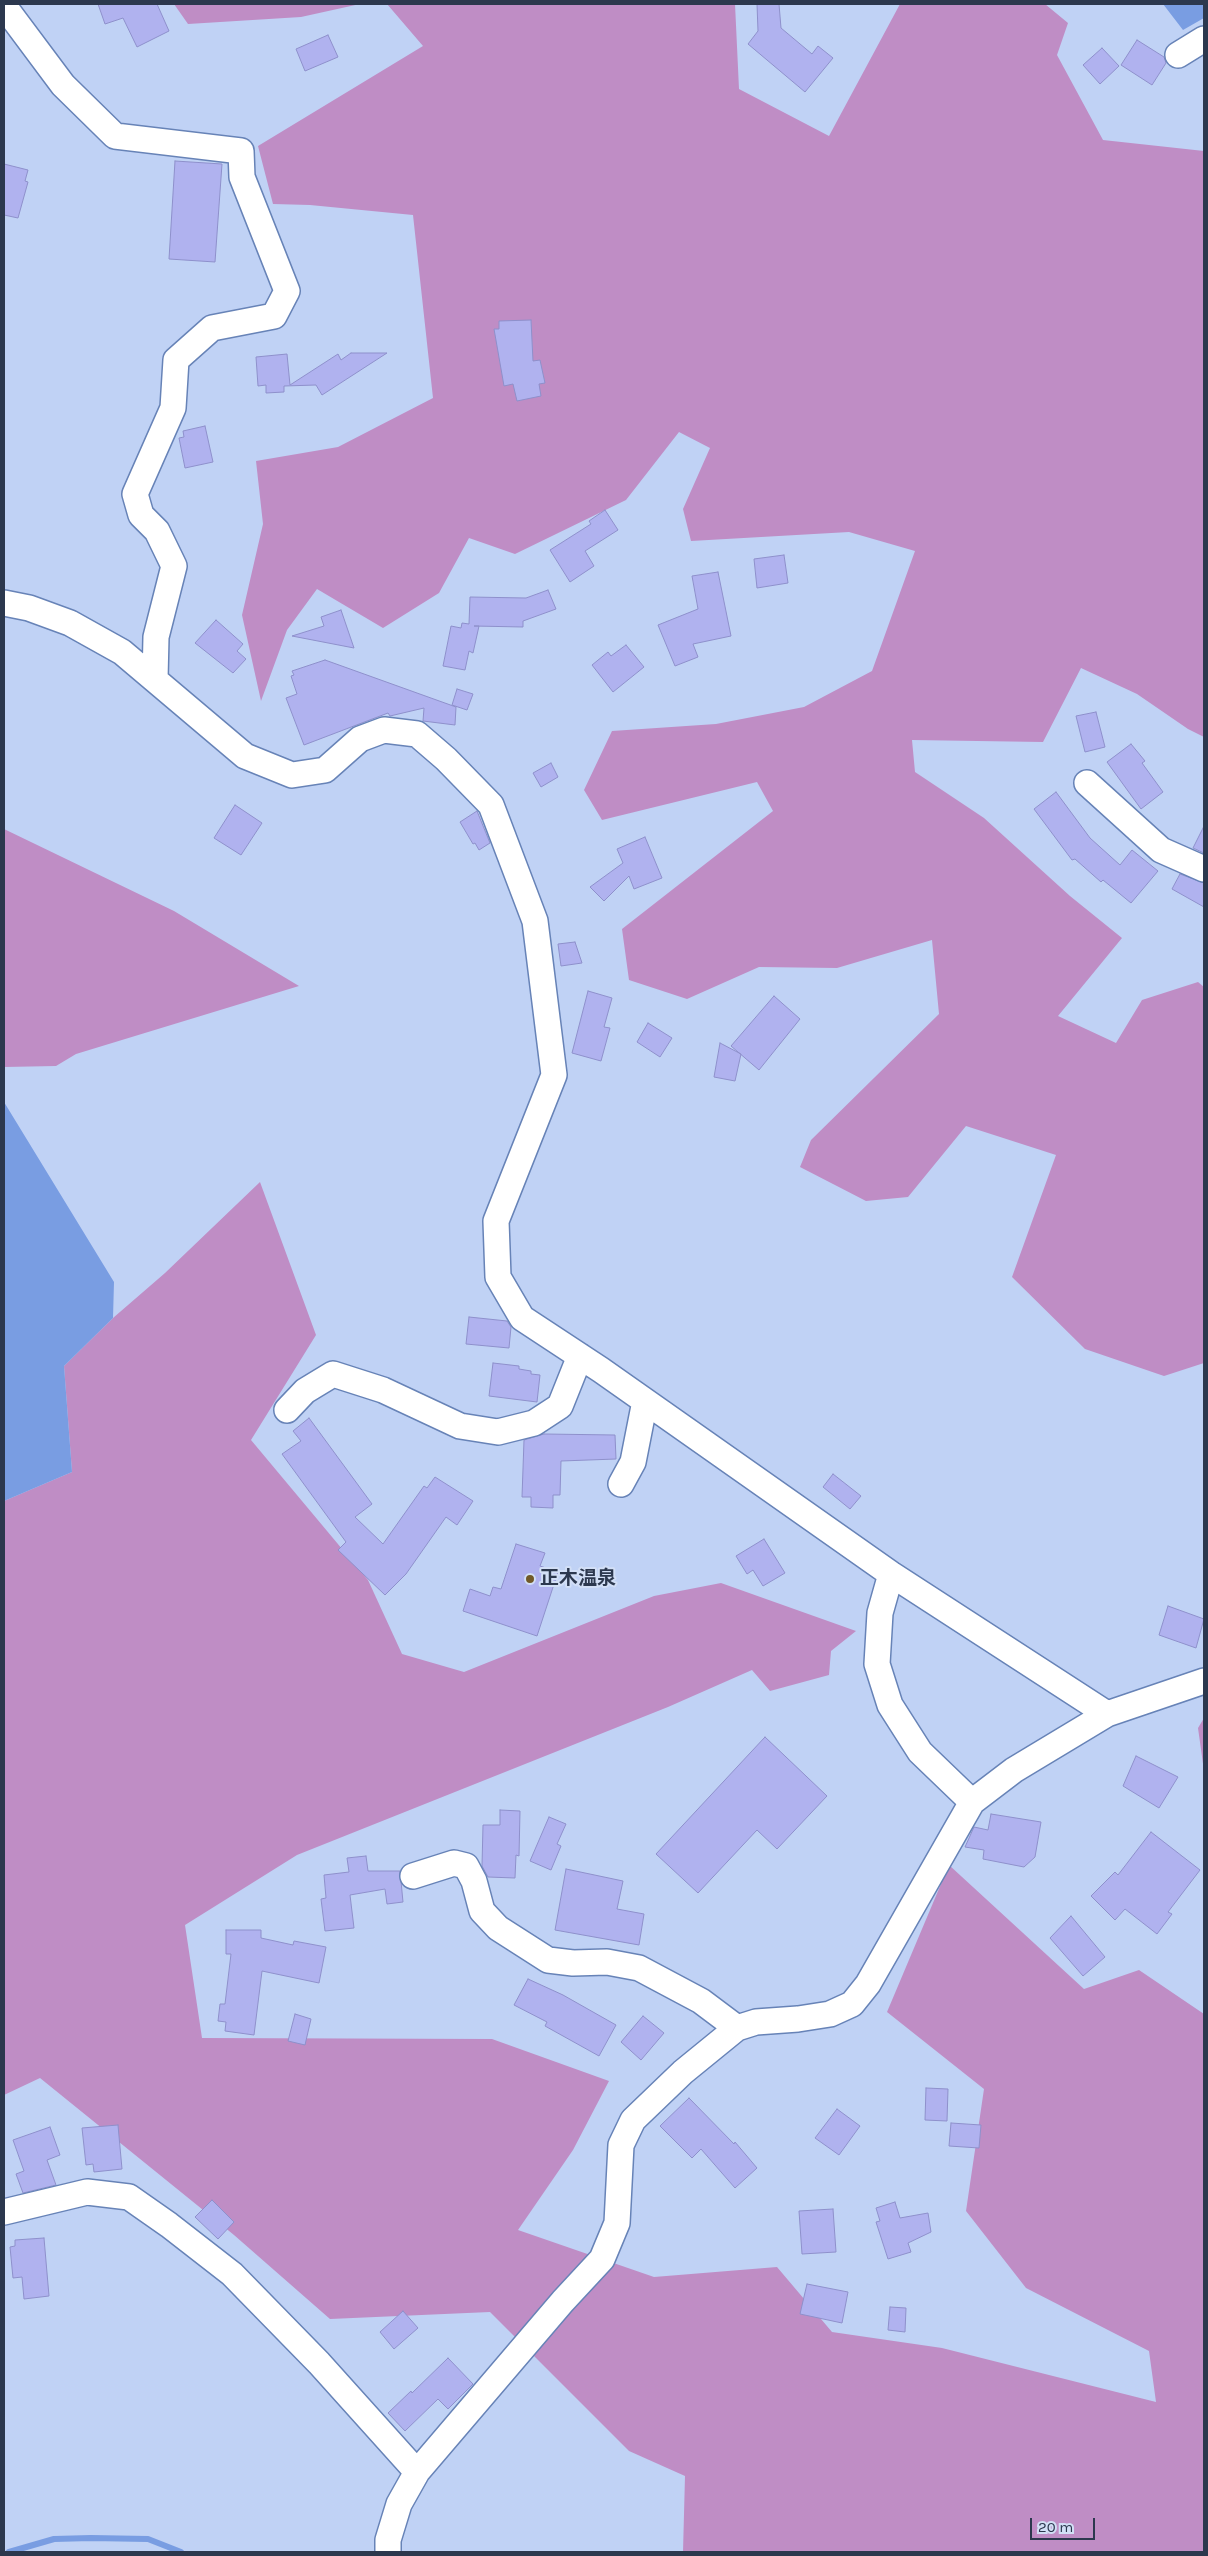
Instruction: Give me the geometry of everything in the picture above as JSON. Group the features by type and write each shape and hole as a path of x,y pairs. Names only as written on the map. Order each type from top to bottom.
{"street":[{"path":"4,6 63,85 115,136 241,151 242,177 287,291 274,316 212,328 176,360 172,408 135,494 141,515 158,531 174,566 169,593 161,613 156,637 155,679"},
{"path":"1178,55 1204,39"},
{"path":"4,603 29,608 70,623 122,652 245,756 292,775 325,770 360,739 384,730 417,734 446,759 491,805 535,922 554,1075 496,1221 498,1277 522,1318 645,1401 891,1574 1107,1714"},
{"path":"1087,783 1161,850 1204,869"},
{"path":"287,1410 305,1390 333,1374 383,1390 460,1426 498,1432 534,1423 560,1406 580,1356"},
{"path":"621,1484 632,1462 645,1401"},
{"path":"891,1574 880,1613 877,1664 890,1705 920,1752 972,1802"},
{"path":"388,2552 388,2540 399,2504 417,2472 563,2301 602,2259 617,2223 621,2145 633,2120 683,2072 737,2028 756,2022 798,2020 830,2014 852,2004 868,1984 972,1802 1014,1770 1107,1714 1204,1681"},
{"path":"413,1876 454,1863 466,1866 474,1880 482,1911 498,1928 548,1960 573,1963 607,1962 639,1968 701,2001 737,2028"},
{"path":"4,2212 87,2192 129,2197 169,2225 232,2274 319,2363 417,2472"}],"shaded area":[{"path":"174,4 360,4 301,17 188,24"},
{"path":"387,4 735,4 739,89 829,136 900,4 1045,4 1068,23 1057,55 1103,140 1204,151 1204,737 1188,729 1137,694 1081,668 1043,742 912,740 915,772 984,818 1070,896 1122,938 1058,1016 1116,1043 1142,1000 1198,982 1204,987 1204,1363 1164,1376 1085,1349 1012,1277 1056,1155 966,1126 908,1197 866,1201 800,1167 811,1140 939,1014 932,940 837,968 759,967 687,999 629,980 622,929 773,811 757,782 602,820 584,790 612,731 716,724 804,707 872,671 915,551 849,532 691,541 683,509 710,448 679,432 626,500 515,554 469,538 439,593 383,628 317,589 287,630 261,701 242,615 263,524 256,461 338,447 433,398 413,215 310,205 273,204 258,146 423,46"},
{"path":"4,829 174,911 299,986 76,1054 56,1066 4,1067"},
{"path":"260,1182 316,1335 251,1440 368,1580 402,1654 464,1672 654,1596 721,1583 856,1631 831,1651 829,1675 770,1691 752,1670 668,1707 297,1855 185,1925 202,2038 492,2039 609,2081 573,2150 518,2230 654,2277 777,2267 832,2332 942,2348 1156,2402 1149,2351 1026,2288 966,2211 984,2089 887,2012 949,1865 1084,1989 1139,1970 1204,2014 1204,2552 683,2552 685,2476 629,2451 490,2312 330,2319 234,2235 40,2078 4,2095 4,1501 72,1472 64,1366"},
{"path":"1204,1718 1204,1771 1198,1728"}],"water":[{"path":"1163,4 1204,4 1204,18 1183,30"},
{"path":"4,1102 114,1282 113,1318 64,1366 72,1472 4,1501"}],"building":[{"path":"98,4 157,4 169,31 137,47 123,18 105,24"},
{"path":"757,4 779,4 781,28 812,54 818,46 833,58 805,92 748,44 758,31"},
{"path":"328,35 338,57 305,71 296,49"},
{"path":"1137,40 1164,57 1166,63 1152,85 1121,65"},
{"path":"1102,48 1119,66 1100,84 1083,65"},
{"path":"175,161 222,164 215,262 169,259"},
{"path":"4,164 28,170 25,181 28,182 18,218 4,215"},
{"path":"531,320 533,361 540,360 545,383 539,384 541,396 517,401 513,384 504,386 494,329 499,329 499,321"},
{"path":"351,353 387,353 322,395 316,385 284,386 284,392 266,393 266,385 258,386 256,357 287,354 290,385 338,354 341,360"},
{"path":"205,426 213,462 185,468 179,438 184,437 183,431"},
{"path":"605,510 618,530 585,551 594,566 570,582 550,550 591,524 589,521"},
{"path":"784,555 788,583 757,588 754,559"},
{"path":"718,572 731,636 693,644 698,657 675,666 658,625 698,609 692,576"},
{"path":"548,590 556,609 523,621 523,627 479,626 473,653 469,651 465,670 443,666 451,626 461,628 462,623 469,624 470,597 526,598"},
{"path":"341,610 354,648 292,636 324,626 321,617"},
{"path":"216,620 243,644 237,651 246,659 233,673 195,643"},
{"path":"626,645 644,667 613,692 592,665 608,652 611,656"},
{"path":"325,660 456,707 455,725 423,721 424,708 390,716 388,713 304,745 286,698 297,694 291,676 294,675 292,671"},
{"path":"457,689 473,694 467,710 452,705"},
{"path":"1096,712 1105,747 1085,752 1076,716"},
{"path":"1131,744 1145,761 1142,763 1163,792 1141,809 1107,762"},
{"path":"551,763 558,777 541,787 533,773"},
{"path":"1056,792 1090,838 1120,865 1132,850 1158,871 1131,903 1103,880 1101,882 1075,859 1072,860 1034,809"},
{"path":"235,805 262,823 241,855 214,838"},
{"path":"477,811 490,843 479,850 475,843 473,844 460,822"},
{"path":"1204,826 1204,853 1193,848"},
{"path":"645,837 662,878 634,889 629,876 604,901 590,887 623,863 617,849"},
{"path":"1180,874 1204,883 1204,907 1172,889"},
{"path":"575,942 582,963 561,966 558,944"},
{"path":"588,991 612,998 604,1027 610,1028 601,1061 572,1053"},
{"path":"774,996 800,1019 759,1070 731,1046"},
{"path":"648,1023 672,1038 660,1057 637,1042"},
{"path":"720,1043 741,1054 735,1081 714,1077"},
{"path":"469,1317 507,1321 511,1327 509,1348 466,1344"},
{"path":"493,1363 519,1366 519,1369 531,1371 531,1374 540,1375 537,1402 489,1396"},
{"path":"309,1418 372,1504 355,1517 383,1544 424,1486 427,1488 435,1477 473,1501 457,1525 446,1517 406,1574 385,1595 338,1550 346,1542 282,1454 301,1441 293,1431"},
{"path":"544,1434 615,1435 616,1459 561,1461 560,1495 553,1495 553,1508 531,1507 531,1497 522,1497 524,1440"},
{"path":"833,1474 861,1496 850,1509 823,1487"},
{"path":"764,1539 785,1573 763,1586 753,1570 747,1574 736,1556"},
{"name":"正木温泉","path":"516,1544 545,1553 540,1566 558,1572 537,1636 463,1611 470,1589 490,1596 493,1587 501,1589"},
{"path":"1168,1606 1204,1619 1196,1648 1159,1635"},
{"path":"765,1737 827,1796 777,1849 757,1830 698,1893 656,1854"},
{"path":"1136,1756 1178,1777 1159,1808 1123,1786"},
{"path":"500,1810 520,1811 519,1856 516,1855 515,1878 488,1877 482,1866 483,1825 500,1825"},
{"path":"991,1814 1041,1822 1035,1857 1024,1867 983,1859 984,1850 965,1847 974,1827 988,1830"},
{"path":"549,1817 566,1824 557,1844 561,1846 551,1870 530,1861"},
{"path":"1151,1832 1200,1870 1168,1912 1172,1914 1157,1934 1125,1909 1115,1920 1091,1896 1115,1872 1118,1875"},
{"path":"366,1856 368,1871 400,1871 403,1902 387,1904 385,1889 350,1895 354,1928 325,1931 321,1899 326,1898 324,1875 349,1872 347,1858"},
{"path":"566,1869 623,1881 617,1909 644,1914 639,1945 555,1930"},
{"path":"1071,1916 1105,1957 1083,1976 1050,1938"},
{"path":"226,1930 261,1930 261,1938 293,1945 294,1941 326,1947 319,1983 262,1971 254,2035 225,2031 226,2022 218,2021 220,2004 225,2004 231,1954 226,1954"},
{"path":"528,1979 563,1995 616,2025 599,2056 545,2026 547,2022 514,2005"},
{"path":"295,2014 311,2019 305,2045 288,2041"},
{"path":"643,2016 664,2033 641,2060 621,2042"},
{"path":"926,2088 948,2089 947,2121 925,2120"},
{"path":"689,2098 734,2144 735,2142 757,2168 735,2188 701,2149 692,2158 660,2126"},
{"path":"837,2109 860,2126 839,2155 815,2138"},
{"path":"951,2123 981,2125 979,2148 949,2146"},
{"path":"118,2125 122,2169 94,2172 93,2164 86,2165 82,2128"},
{"path":"50,2127 60,2155 47,2160 56,2185 23,2193 16,2174 24,2171 13,2140"},
{"path":"212,2200 234,2222 218,2239 195,2217"},
{"path":"895,2202 900,2218 928,2213 931,2232 908,2243 911,2252 888,2259 876,2222 880,2221 876,2208"},
{"path":"833,2209 836,2252 802,2254 799,2211"},
{"path":"44,2238 49,2296 24,2299 22,2277 13,2278 10,2247 15,2246 15,2240"},
{"path":"807,2284 848,2292 842,2323 800,2314"},
{"path":"890,2307 906,2308 905,2332 888,2330"},
{"path":"403,2311 418,2328 394,2349 380,2332"},
{"path":"448,2358 473,2384 448,2409 438,2399 405,2431 388,2413"}],"waterway":[{"path":"9,2552 54,2539 91,2538 148,2539 181,2552"}],"place":[{"name":"正木温泉","path":"530,1579"}]}
